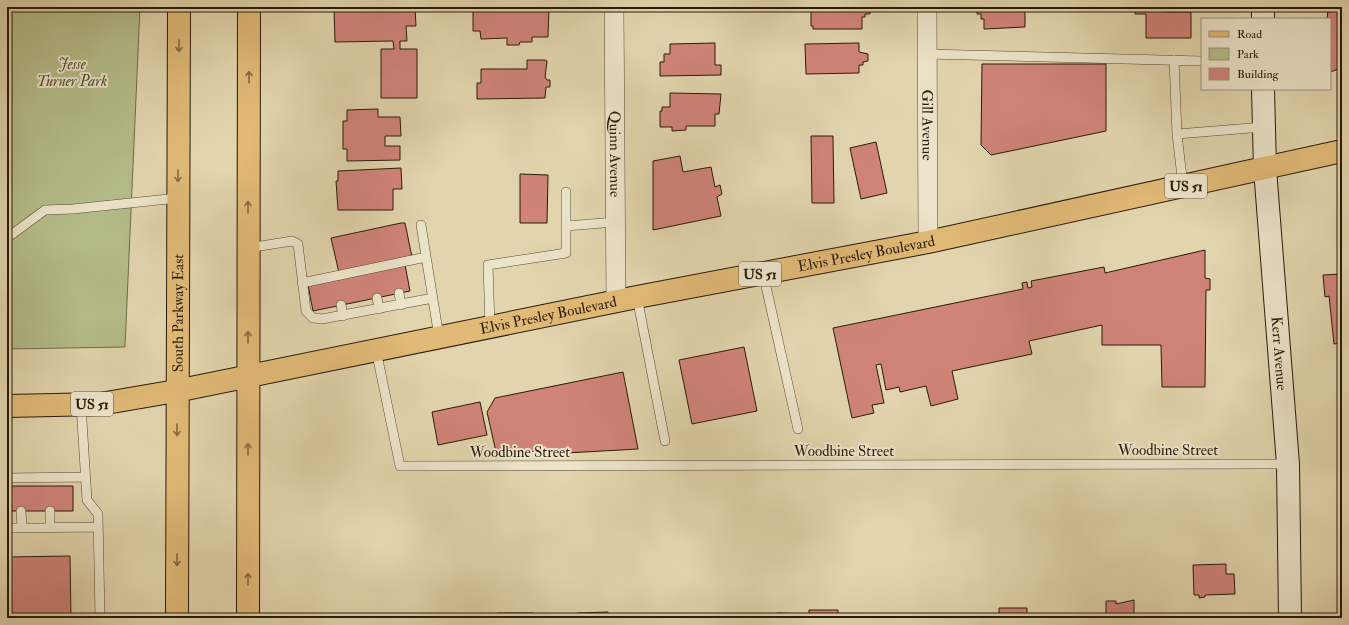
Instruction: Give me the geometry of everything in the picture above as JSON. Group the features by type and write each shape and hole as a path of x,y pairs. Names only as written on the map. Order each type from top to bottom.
{"main road":[{"name":"South Parkway East","path":"177,618 176,391 179,7"},
{"path":"248,618 249,7"},
{"name":"Elvis Presley Boulevard","path":"176,391 637,297 928,242 1342,151"},
{"name":"US 51","path":"7,406 100,404 176,391"}],"street":[{"name":"Quinn Avenue","path":"614,7 616,302"},
{"name":"Gill Avenue","path":"927,7 928,242"},
{"path":"1263,7 1263,18"},
{"name":"Kerr Avenue","path":"1263,90 1265,169 1288,464 1290,618"}],"lane":[{"path":"927,54 1201,61"},
{"path":"1174,60 1177,134 1183,186"},
{"path":"1177,134 1263,127"},
{"path":"490,327 488,265 566,253 566,192"},
{"path":"7,239 45,210 73,209 178,198"},
{"path":"566,226 615,222"},
{"path":"421,224 439,337"},
{"path":"248,248 292,241 298,244 306,311 313,318 322,319 343,316 433,298"},
{"path":"302,283 395,266 426,257"},
{"path":"764,273 798,429"},
{"path":"399,293 401,305"},
{"path":"637,297 665,441"},
{"path":"377,298 379,309"},
{"path":"341,305 343,316"},
{"name":"Woodbine Street","path":"376,350 400,466 1288,464"},
{"path":"81,405 87,500 98,514 100,618"},
{"path":"7,478 20,482 49,482 85,477"},
{"path":"21,511 22,528"},
{"path":"50,511 50,528"},
{"path":"7,528 98,527"}],"green space":[{"name":"Jesse Turner Park","path":"7,7 140,7 125,347 7,349"}],"building":[{"path":"334,7 415,7 416,26 406,26 407,41 400,41 400,49 417,49 417,98 381,98 381,49 394,49 393,41 335,42"},
{"path":"549,7 548,37 532,37 532,42 520,42 519,45 507,45 507,38 481,39 480,31 473,31 473,8"},
{"path":"806,7 870,7 870,14 865,14 865,17 862,17 862,29 813,29 813,26 811,26 811,11 806,11"},
{"path":"977,7 1030,7 1030,9 1025,9 1025,27 984,29 984,19 981,19 981,14 977,14"},
{"path":"1135,7 1167,7 1167,12 1191,12 1191,38 1146,38 1146,14 1135,14"},
{"path":"1328,11 1342,11 1342,68 1331,72 1331,18 1327,18"},
{"path":"715,43 715,65 721,65 721,75 660,76 660,62 664,62 664,54 670,54 670,44"},
{"path":"859,43 859,52 868,54 868,61 863,62 863,65 859,65 859,73 806,74 805,44"},
{"path":"527,60 547,61 545,77 547,80 550,80 550,87 546,87 545,98 477,99 477,83 481,83 481,69 527,69"},
{"path":"982,64 1106,64 1106,131 991,155 981,145"},
{"path":"670,93 721,94 719,114 715,114 715,126 686,126 686,130 672,131 672,127 660,127 660,111 662,111 662,107 670,107"},
{"path":"378,109 378,117 400,117 401,136 385,136 385,146 400,146 400,160 347,161 347,149 343,149 343,121 347,121 347,110"},
{"path":"811,136 833,136 834,203 812,203"},
{"path":"876,142 887,193 861,199 850,148"},
{"path":"680,156 683,172 711,167 715,187 720,185 722,194 717,197 721,216 653,230 653,161"},
{"path":"401,168 402,189 393,189 393,210 338,210 336,181 338,181 338,171"},
{"path":"520,174 548,175 547,223 520,223"},
{"path":"405,223 412,257 339,273 331,238"},
{"path":"1205,250 1205,278 1210,279 1210,290 1206,290 1205,387 1162,387 1161,345 1102,345 1102,325 1029,341 1032,354 952,371 958,399 931,406 926,386 900,392 899,387 886,390 881,364 876,365 884,403 872,405 874,413 852,418 833,328 1023,289 1022,283 1027,282 1028,288 1032,287 1031,281 1104,267 1105,273"},
{"path":"405,265 410,291 313,311 308,285"},
{"path":"1342,274 1342,343 1334,344 1329,296 1325,297 1323,275"},
{"path":"744,347 757,411 692,424 679,360"},
{"path":"623,372 638,449 566,453 528,451 496,452 487,412 495,398"},
{"path":"480,402 487,435 438,445 432,412"},
{"path":"7,486 73,486 73,511 7,511"},
{"path":"70,556 71,618 7,618 7,557"},
{"path":"1226,564 1226,574 1234,574 1235,594 1205,595 1205,597 1199,598 1199,595 1194,595 1193,565"},
{"path":"1134,600 1134,618 1106,618 1106,601 1116,601 1116,604"},
{"path":"999,608 1027,608 1027,618 999,618"},
{"path":"809,610 838,610 838,618 809,618"},
{"path":"608,612 608,618 577,618 577,613"},
{"path":"497,613 533,613 533,618 497,618"},
{"path":"777,613 805,614 805,618 777,618"},
{"path":"907,614 907,618 880,618 880,615"},
{"path":"915,614 943,614 943,618 915,618"},
{"path":"1069,614 1101,614 1101,618 1069,618"},
{"path":"442,615 472,616 472,618 442,618"}]}
